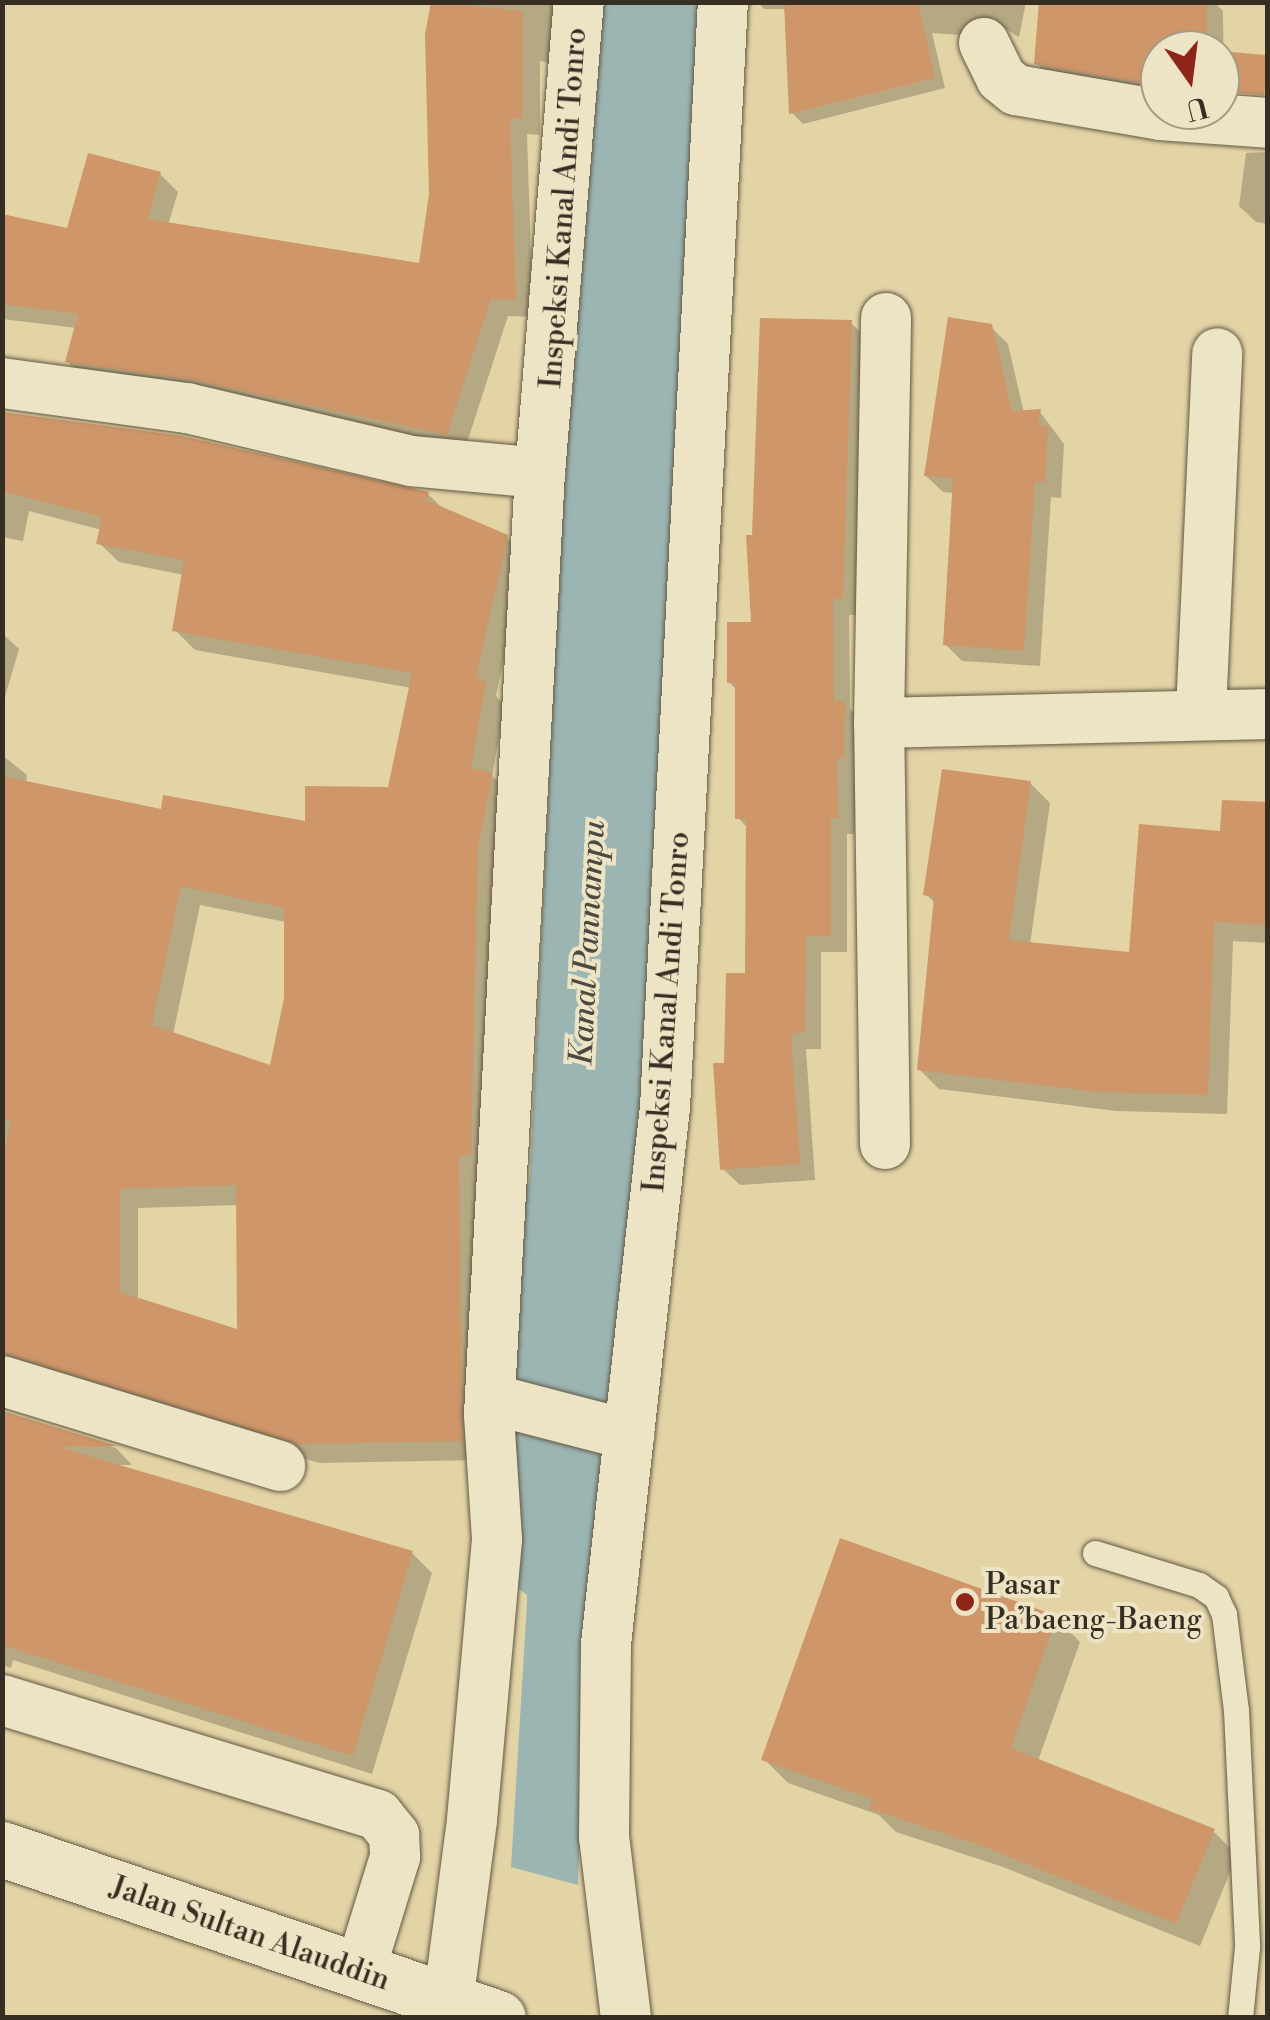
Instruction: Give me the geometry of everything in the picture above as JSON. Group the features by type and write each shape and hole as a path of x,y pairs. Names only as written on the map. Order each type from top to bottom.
{"main road":[{"name":"Jalan Sultan Alauddin","path":"2,1849 360,1974 446,2009 498,2018"}],"street":[{"name":"Inspeksi Kanal Andi Tonro","path":"446,2009 472,1820 508,1404 540,473 579,2"},
{"name":"Inspeksi Kanal Andi Tonro","path":"626,2018 604,1837 606,1644 619,1432 667,1088 722,2"},
{"path":"984,44 1001,78 1016,90 1160,115 1268,123"},
{"path":"885,1144 879,723 886,318"},
{"path":"1201,712 1216,354"},
{"path":"2,383 187,408 411,461 540,473"},
{"path":"879,723 1201,712 1268,714"},
{"path":"2,1381 280,1466"},
{"path":"508,1404 619,1432"},
{"path":"2,1700 378,1815 394,1836 395,1858 360,1974"}],"lane":[{"path":"1094,1553 1199,1585 1216,1596 1224,1614 1236,1710 1247,1947 1240,2018"}],"water":[{"path":"593,3 699,3 699,152 593,152"},
{"path":"614,171 699,182 625,1392 530,1359 525,1278 567,401 589,250 588,174"},
{"path":"526,1424 614,1447 584,1702 578,1885 511,1867 527,1603"}],"building":[{"path":"431,2 523,11 523,118 510,118 516,300 491,299 447,435 193,380 65,362 78,314 2,304 2,214 67,228 88,153 161,172 148,219 419,263 429,194 425,35"},
{"path":"784,2 918,2 935,78 789,114"},
{"path":"1039,2 1207,2 1207,30 1140,30 1140,83 1034,64"},
{"path":"1240,53 1268,55 1264,95 1240,93"},
{"path":"948,317 992,324 1012,411 1041,409 1038,425 1048,425 1045,482 1035,482 1024,651 943,645 953,478 924,476"},
{"path":"760,318 852,320 843,599 833,599 834,701 845,701 844,758 837,758 838,818 831,818 831,936 806,936 805,1033 791,1033 800,1164 720,1170 713,1063 724,1063 726,973 745,973 746,819 735,819 735,683 727,683 727,622 751,622 746,535 752,535"},
{"path":"2,412 182,436 429,492 426,500 508,535 476,677 486,683 471,768 493,773 478,848 471,1155 459,1155 462,1441 298,1444 2,1353 2,1163 11,1121 2,1119 2,776 161,809 163,795 305,821 305,786 388,787 412,673 172,631 184,560 96,544 102,517 2,491","holes":["181,886 284,908 284,998 270,1065 152,1025","236,1185 237,1329 120,1292 120,1189"]},
{"path":"942,769 1031,781 1009,940 1129,952 1139,824 1220,831 1222,800 1268,802 1265,925 1214,922 1208,1095 1095,1092 917,1070 934,897 923,895"},
{"path":"2,1411 117,1446 58,1447 413,1551 353,1756 2,1645"},
{"path":"840,1538 1057,1616 1011,1748 1215,1829 1176,1924 977,1844 869,1809 873,1799 761,1760"}],"waterway":[{"name":"Kanal Pannampu","path":"624,329 644,2"},
{"name":"Kanal Pannampu","path":"556,1547 572,1218"}],"place":[{"name":"Pasar Paʼbaeng-Baeng","path":"965,1602"}]}
